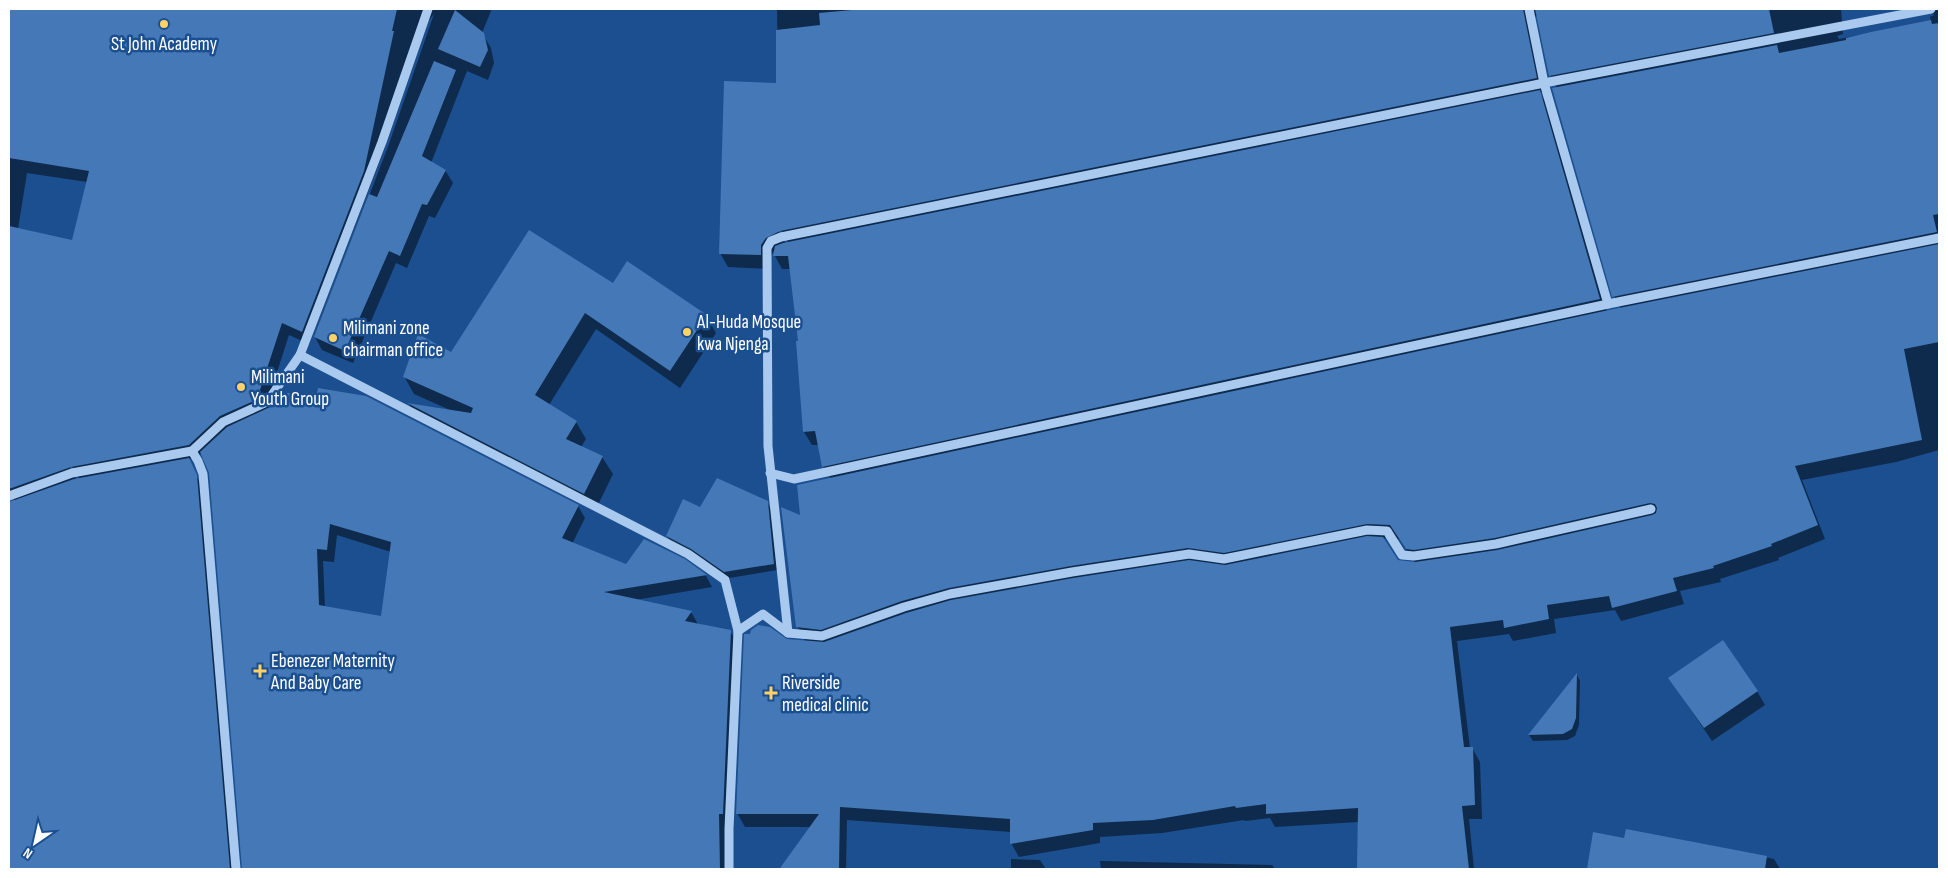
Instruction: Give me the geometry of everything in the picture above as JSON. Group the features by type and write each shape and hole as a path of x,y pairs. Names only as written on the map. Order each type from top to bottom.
{"street":[{"path":"9,496 39,483 72,473 192,451 223,422 267,402 300,355 382,142 428,9"},
{"path":"1529,9 1544,83 1608,304"},
{"path":"788,633 768,446 767,248 771,241 781,237 820,229 1544,83 1931,9"},
{"path":"770,473 794,479 1608,304 1939,238"},
{"path":"300,355 688,554 725,580 738,630 729,829 729,869"},
{"path":"192,451 203,474 236,869"},
{"path":"738,630 763,614 788,633 822,636 904,607 950,594 1072,572 1189,554 1224,559 1367,530 1387,531 1402,555 1414,556 1496,544 1651,509"}],"building":[{"path":"9,9 397,9 364,171 302,332 282,323 259,393 266,393 263,397 220,416 189,445 71,467 9,489 9,226 72,240 89,171 9,158"},
{"path":"863,9 1523,9 1537,78 780,231 766,238 761,245 761,255 719,254 724,81 776,83 776,30 820,25 819,13"},
{"path":"1535,9 1769,9 1774,33 1549,76"},
{"path":"455,10 484,33 488,50 480,67 438,49"},
{"path":"1931,20 1932,24 1939,23 1939,214 1933,215 1937,232 1612,297 1552,88 1777,45 1779,53 1846,40 1846,38 1871,32"},
{"path":"434,61 456,70 422,156 446,170 427,205 422,204 400,256 389,251 345,351 314,337 369,194 377,197"},
{"path":"1540,90 1600,299 822,467 815,431 803,432 796,341 798,341 788,256 773,256 775,246"},
{"path":"529,230 613,283 627,261 707,315 670,371 585,313 535,395 577,421 566,439 603,456 584,494 407,403 471,413 473,408 403,377 418,334 451,352"},
{"path":"1939,244 1939,342 1904,349 1922,440 1795,466 1818,525 1771,544 1772,546 1713,566 1714,568 1673,578 1677,591 1612,608 1609,596 1547,605 1549,619 1504,628 1503,620 1450,627 1464,747 1473,747 1475,805 1462,806 1469,869 1357,869 1358,808 1266,814 1266,804 1236,808 1235,806 1153,820 1093,823 1093,830 1010,844 1010,819 840,807 839,869 780,868 819,814 736,814 744,634 750,634 751,630 758,625 770,627 787,639 824,642 906,613 951,600 1073,578 1189,560 1225,565 1367,536 1383,537 1398,560 1415,562 1497,550 1652,515 1656,513 1657,508 1655,504 1650,503 1495,538 1414,550 1406,549 1390,525 1367,524 1224,553 1188,548 1071,566 949,588 902,601 821,630 796,627 781,507 800,515 797,485 1609,310"},
{"path":"318,388 366,396 579,505 562,538 626,564 644,539 685,559 707,575 604,592 692,611 685,621 731,630 723,814 719,814 720,869 242,869 209,473 200,452 227,427 270,407 281,393 317,393","holes":["330,524 391,542 381,616 319,605 317,549 327,550"]},
{"path":"189,458 197,475 230,869 9,869 9,502 74,479"},
{"path":"717,478 768,501 774,564 724,572 691,549 666,536 683,499 700,507"},
{"path":"1723,640 1758,691 1704,728 1668,678"},
{"path":"1577,673 1576,718 1572,729 1563,734 1528,735"},
{"path":"1626,829 1767,856 1765,869 1587,869 1593,832 1624,838"}],"place":[{"name":"St John Academy","path":"164,24"},
{"name":"Al-Huda Mosque kwa Njenga","path":"687,332"},
{"name":"Milimani zone chairman office","path":"333,338"},
{"name":"Milimani Youth Group","path":"241,387"},
{"name":"Ebenezer Maternity And Baby Care","path":"260,671"},
{"name":"Riverside medical clinic","path":"771,693"}]}
